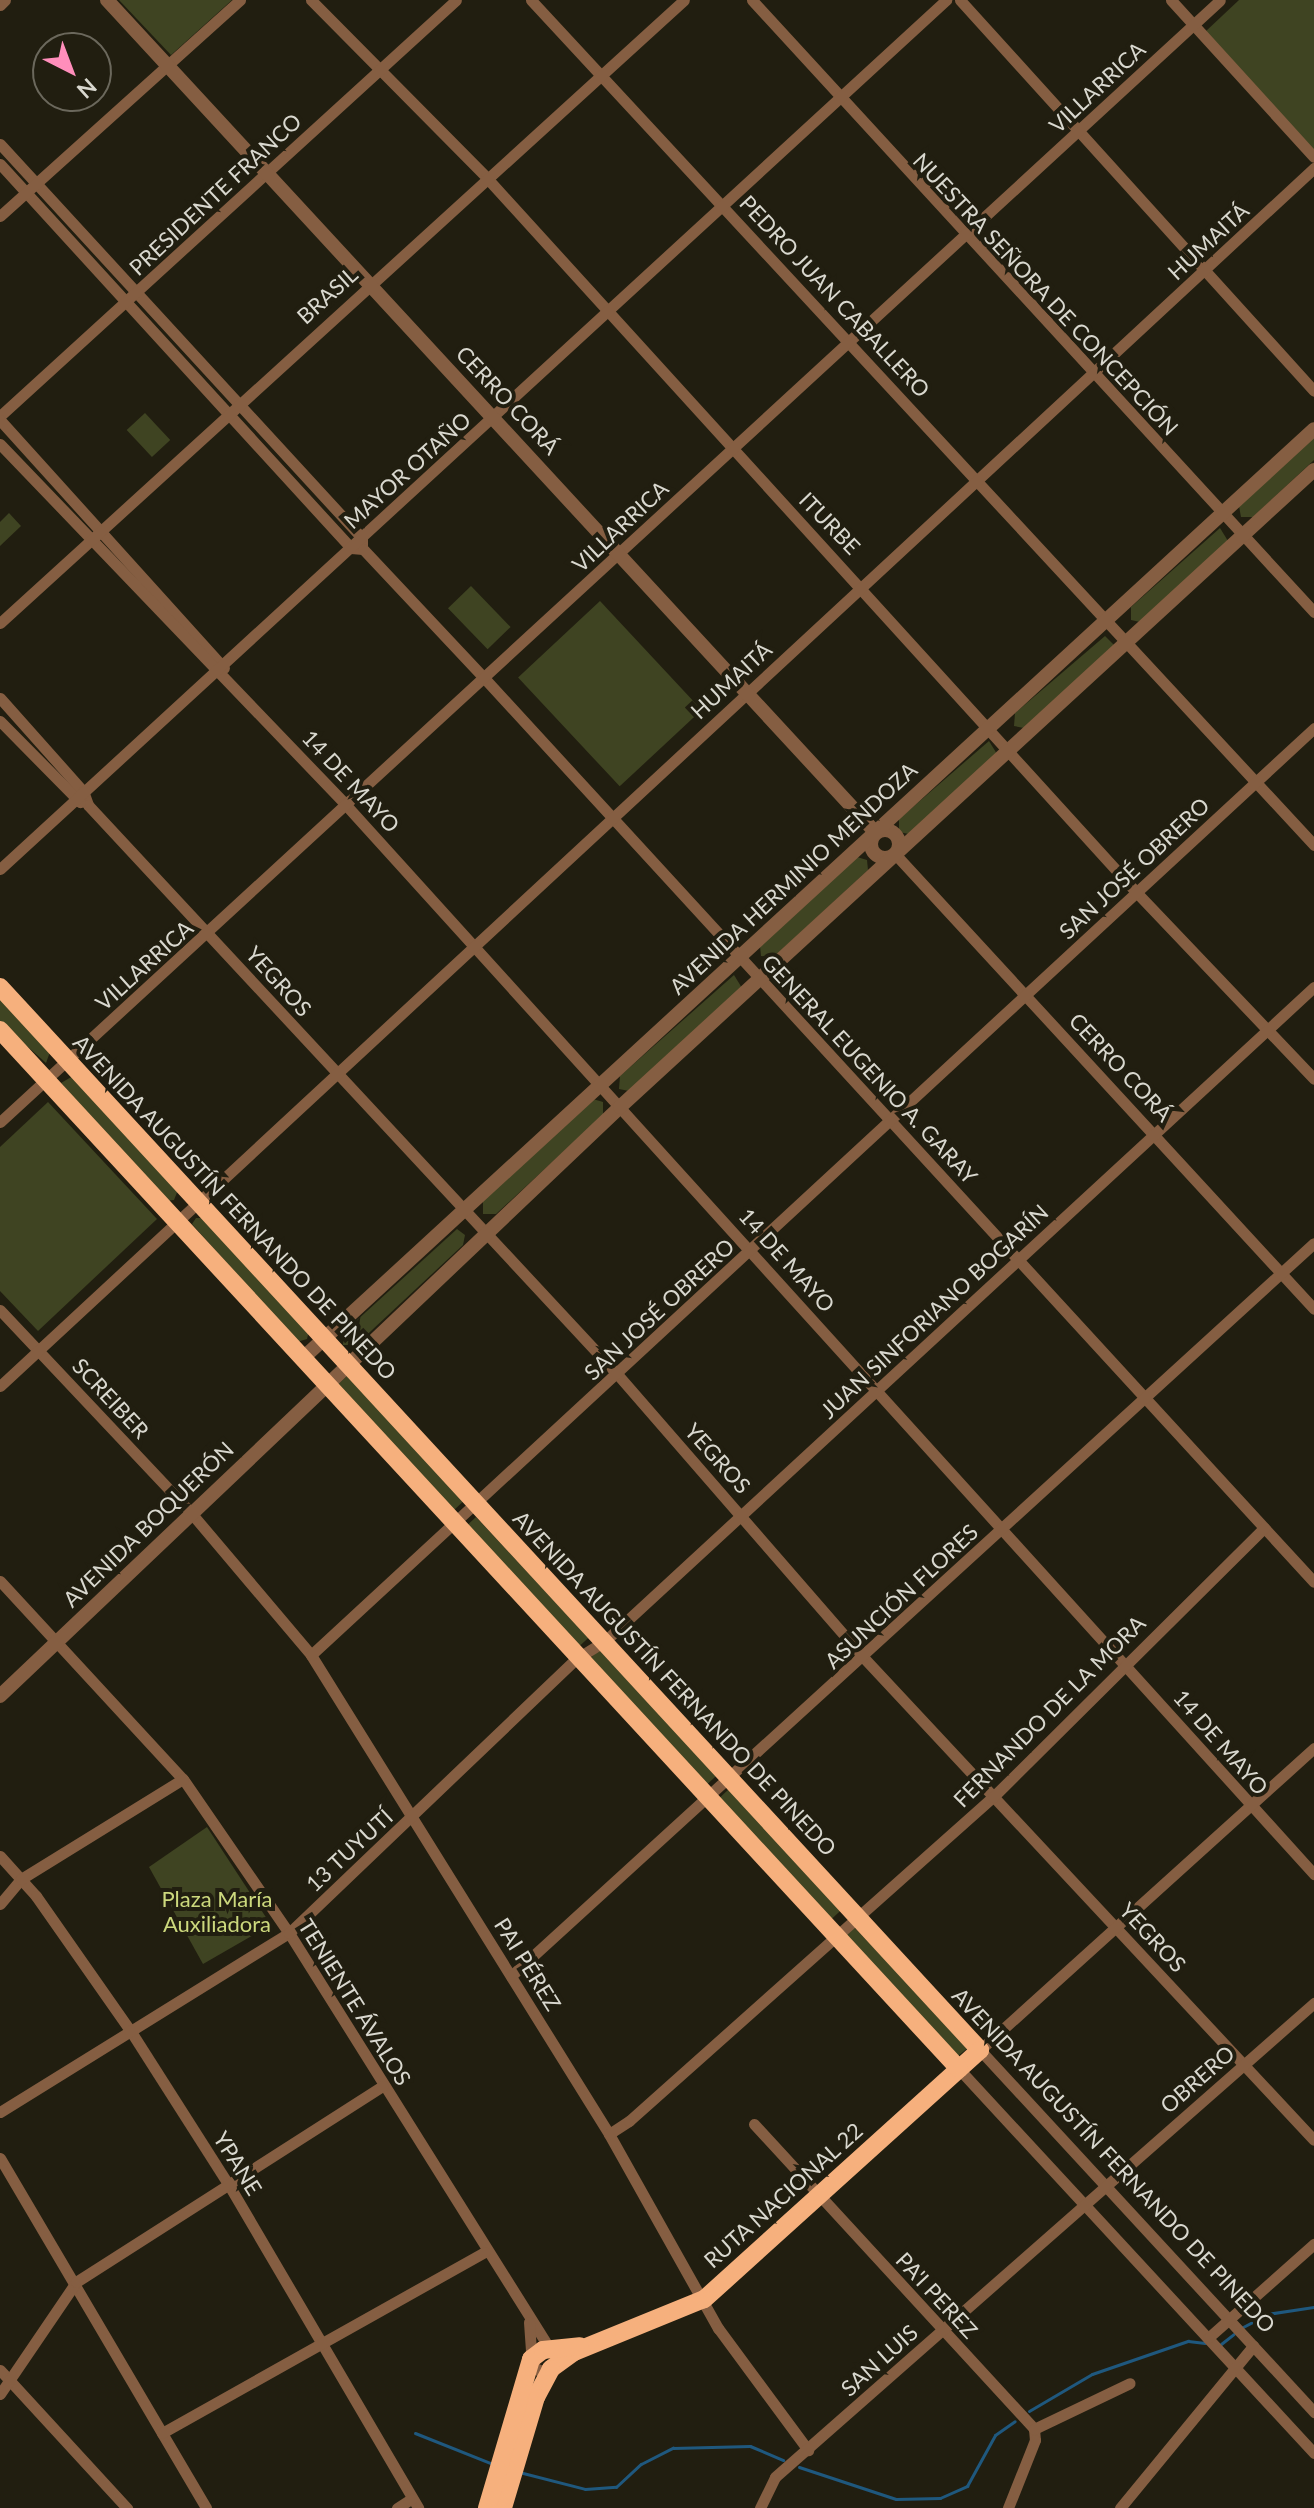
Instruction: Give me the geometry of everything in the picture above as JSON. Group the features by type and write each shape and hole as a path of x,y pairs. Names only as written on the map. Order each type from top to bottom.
{"highway":[{"name":"AVENIDA AUGUSTÍN FERNANDO DE PINEDO","path":"0,987 606,1640 980,2050"},
{"path":"0,1030 576,1659 959,2069"},
{"name":"RUTA NACIONAL 22","path":"551,2369 598,2343 704,2299 980,2050"},
{"name":"RUTA NACIONAL 22","path":"531,2359 550,2349 598,2343"},
{"path":"503,2508 506,2468 531,2359"},
{"path":"487,2508 551,2369"}],"street":[{"path":"0,5 5,0"},
{"name":"CERRO CORÁ","path":"107,0 875,832 896,835 896,855 1314,1309"},
{"path":"0,216 171,66 240,0"},
{"name":"ITURBE","path":"311,0 486,177 732,449 1012,749 1138,894 1314,1079"},
{"name":"PRESIDENTE FRANCO","path":"0,418 456,0"},
{"name":"PEDRO JUAN CABALLERO","path":"531,0 605,74 849,343 1314,845"},
{"name":"BRASIL","path":"0,623 486,177 605,74 684,0"},
{"name":"NUESTRA SEÑORA DE CONCEPCIÓN","path":"752,0 964,236 1314,612"},
{"name":"MAYOR OTAÑO","path":"0,869 219,668 359,545 722,204 946,0"},
{"path":"960,0 1314,391"},
{"path":"1171,0 1314,157"},
{"name":"VILLARRICA","path":"0,1122 209,934 345,804 486,680 1220,0"},
{"name":"GENERAL EUGENIO A. GARAY","path":"0,144 238,403 359,545"},
{"name":"GENERAL EUGENIO A. GARAY","path":"0,164 227,413 359,545 614,818 888,1121 1020,1258 1314,1582"},
{"name":"HUMAITÁ","path":"0,1386 196,1199 336,1075 1314,168"},
{"name":"14 DE MAYO","path":"0,418 95,536"},
{"name":"AVENIDA HERMINIO MENDOZA","path":"302,1359 1314,429"},
{"name":"14 DE MAYO","path":"0,444 95,536 345,804 752,1249 1125,1662 1251,1808 1314,1874"},
{"path":"325,1384 620,1107 1129,644 1314,470"},
{"name":"YEGROS","path":"0,698 83,791 88,805 463,1214 618,1375 864,1658 1314,2140"},
{"name":"YEGROS","path":"0,721 73,800 88,805"},
{"name":"SAN JOSÉ OBRERO","path":"311,1655 618,1375 1314,728"},
{"name":"CERRO CORÁ","path":"875,832 874,854 885,859 896,855"},
{"name":"JUAN SINFORIANO BOGARÍN","path":"576,1659 606,1640 1314,987"},
{"name":"ASUNCIÓN FLORES","path":"511,1976 864,1658 1314,1243"},
{"name":"SCREIBER","path":"0,1310 192,1514"},
{"name":"AVENIDA BOQUERÓN","path":"0,1696 325,1384"},
{"name":"PAI PÉREZ","path":"192,1514 311,1655 609,2134 718,2328 808,2450"},
{"name":"FERNANDO DE LA MORA","path":"609,2134 993,1797 1125,1662 1264,1528"},
{"name":"TENIENTE ÁVALOS","path":"0,1581 183,1779 289,1933 485,2252 529,2322 550,2349"},
{"name":"13 TUYUTÍ","path":"0,2112 289,1933 576,1659"},
{"path":"980,2050 1119,1929 1314,1748"},
{"path":"0,1904 21,1879 183,1779"},
{"name":"YPANE","path":"0,1856 21,1879 130,2030 230,2187 415,2504"},
{"name":"OBRERO","path":"1106,2185 1314,2003"},
{"name":"AVENIDA AUGUSTÍN FERNANDO DE PINEDO","path":"980,2050 1314,2412"},
{"path":"959,2069 1314,2453"},
{"path":"0,2394 76,2282 230,2187 383,2086"},
{"name":"PA'I PEREZ","path":"754,2124 1034,2429"},
{"path":"0,2158 76,2282 206,2508"},
{"name":"SAN LUIS","path":"760,2508 775,2477 1106,2185"},
{"path":"1208,2338 1314,2244"},
{"path":"162,2433 485,2252"},
{"path":"529,2322 531,2359 540,2371 551,2369 555,2359 550,2349"},
{"path":"1120,2508 1253,2346"},
{"path":"0,2370 127,2508"},
{"path":"1008,2508 1035,2440 1034,2429 1130,2383"},
{"path":"397,2508 415,2504"}],"green space":[{"path":"119,0 232,0 171,55"},
{"path":"1239,0 1314,0 1314,150 1205,32"},
{"path":"145,413 170,440 152,457 127,430"},
{"path":"1314,436 1314,460 1253,517 1241,517 1239,506"},
{"path":"9,513 21,526 0,546 0,522"},
{"path":"1220,528 1228,541 1140,622 1131,620 1131,607"},
{"path":"471,586 511,627 488,649 448,608"},
{"path":"600,601 702,710 620,786 518,677"},
{"path":"1105,636 1114,645 1024,728 1014,726 1015,713"},
{"path":"989,741 997,754 909,834 899,832 899,819"},
{"path":"857,857 867,860 868,870 774,957 761,956 760,946"},
{"path":"734,975 742,988 629,1091 619,1089 620,1076"},
{"path":"0,997 50,1052 46,1063 0,1022"},
{"path":"73,1076 178,1190 174,1200 166,1201 61,1083"},
{"path":"593,1099 603,1102 603,1115 496,1214 483,1214 483,1201"},
{"path":"48,1102 157,1219 38,1331 0,1291 0,1147"},
{"path":"196,1218 204,1218 309,1331 307,1339 297,1342 192,1224"},
{"path":"457,1229 465,1235 463,1245 356,1345 343,1345 344,1332"},
{"path":"347,1376 464,1501 452,1512 335,1387"},
{"path":"476,1517 589,1638 577,1649 464,1528"},
{"path":"599,1650 716,1776 703,1788 586,1662"},
{"path":"729,1789 842,1910 828,1922 716,1801"},
{"name":"Plaza María Auxiliadora","path":"207,1827 271,1925 203,1964 149,1867"},
{"path":"851,1924 969,2047 953,2060 839,1936"}],"waterway":[{"path":"1243,2327 1267,2314 1314,2307"},
{"path":"1221,2344 1234,2334"},
{"path":"1029,2411 1092,2374 1188,2341 1205,2343"},
{"path":"799,2467 896,2499 940,2498 967,2486 995,2435 1015,2421"},
{"path":"415,2433 493,2464"},
{"path":"519,2472 585,2489 616,2487 641,2464 673,2448 750,2446 783,2460"}]}
